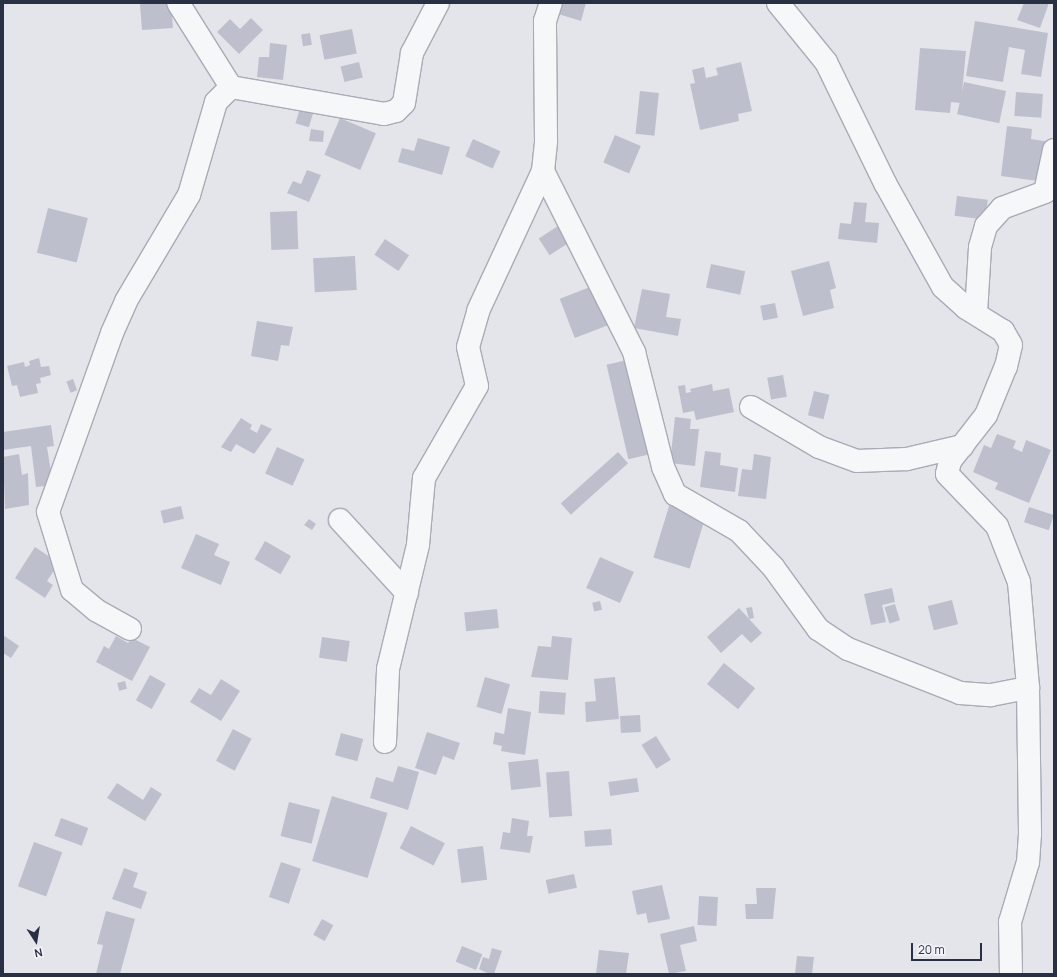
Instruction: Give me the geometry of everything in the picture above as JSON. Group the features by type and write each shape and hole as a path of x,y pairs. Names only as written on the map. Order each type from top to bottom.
{"street":[{"path":"178,3 231,87 384,114 396,111 404,103 412,53 438,3"},
{"path":"385,742 388,669 418,545 424,478 476,386 468,348 478,311 543,171 546,141 545,21 551,3"},
{"path":"778,3 826,62 885,183 943,287 976,313 1003,331 1011,347 986,415 950,462 947,476 988,514 1010,552 1018,582 1028,688 1030,834 1028,862 1010,922 1011,974"},
{"path":"130,629 96,610 72,590 48,512 112,333 126,301 189,195 216,102 231,87"},
{"path":"976,313 980,247 986,226 1002,208 1045,192 1054,150"},
{"path":"543,171 634,352 663,467 675,494 739,532 772,567 818,629 848,649 960,693 991,695 1028,688"},
{"path":"751,407 819,447 857,461 907,459 962,446"},
{"path":"340,520 407,593"}],"building":[{"path":"171,3 173,28 142,30 140,4"},
{"path":"558,3 586,3 581,21 555,13"},
{"path":"1024,3 1049,3 1040,28 1017,20"},
{"path":"251,18 263,30 239,54 217,32 230,19 240,29"},
{"path":"975,21 1048,33 1041,77 1021,74 1025,50 1009,47 1003,82 966,76"},
{"path":"352,29 357,54 324,60 320,35"},
{"path":"310,33 312,45 303,46 301,34"},
{"path":"270,43 287,45 283,80 257,77 259,57 269,57"},
{"path":"920,48 966,51 961,103 951,102 950,113 915,110"},
{"path":"359,62 363,78 344,82 341,67"},
{"path":"741,62 752,111 738,114 739,121 700,130 690,84 695,83 692,70 704,67 706,78 718,75 716,68"},
{"path":"964,82 1006,91 999,123 957,114"},
{"path":"640,91 659,93 654,136 636,134"},
{"path":"1016,92 1043,94 1041,118 1014,116"},
{"path":"301,105 314,109 309,127 295,123"},
{"path":"340,118 376,133 360,170 324,155"},
{"path":"1007,126 1032,129 1031,139 1050,142 1045,182 1001,176"},
{"path":"311,129 324,131 323,142 309,141"},
{"path":"615,135 641,146 629,174 603,163"},
{"path":"418,138 450,147 442,175 398,162 402,148 414,151"},
{"path":"473,139 500,151 493,169 465,156"},
{"path":"307,170 321,175 309,202 287,193 293,181 301,184"},
{"path":"957,196 988,200 985,220 955,216"},
{"path":"854,202 867,203 865,222 879,223 877,243 838,239 840,223 851,224"},
{"path":"48,208 88,218 77,263 37,253"},
{"path":"297,211 298,249 271,250 270,212"},
{"path":"558,226 569,243 550,255 539,239"},
{"path":"385,239 409,255 398,271 374,255"},
{"path":"355,256 357,290 315,292 313,258"},
{"path":"829,261 836,288 830,290 834,308 803,316 791,271"},
{"path":"711,264 745,271 740,295 706,287"},
{"path":"598,284 613,323 575,338 560,299"},
{"path":"642,289 670,294 666,317 681,319 678,336 634,328"},
{"path":"775,303 778,318 763,321 760,306"},
{"path":"257,321 293,327 289,346 281,345 278,361 251,356"},
{"path":"39,358 41,367 49,366 51,375 40,378 41,383 36,384 38,393 20,397 17,385 12,386 7,366 24,362 25,367 30,365 29,361"},
{"path":"627,360 649,455 628,459 607,365"},
{"path":"783,375 787,397 771,399 767,378"},
{"path":"73,379 77,390 71,393 66,381"},
{"path":"712,384 713,391 729,388 734,412 696,420 694,411 683,413 678,386 685,385 686,393 691,392 690,389"},
{"path":"814,391 830,395 823,419 808,415"},
{"path":"675,417 691,419 690,429 699,429 695,466 670,463"},
{"path":"241,418 252,425 250,429 257,433 261,424 272,429 254,454 236,444 231,452 221,447"},
{"path":"51,425 54,446 47,447 53,485 36,487 31,446 3,450 3,432"},
{"path":"997,434 1016,441 1013,448 1022,452 1026,440 1051,450 1029,503 995,489 998,483 973,472 984,445 991,448"},
{"path":"277,447 304,459 293,486 265,473"},
{"path":"705,451 721,453 720,465 738,468 735,492 700,487"},
{"path":"618,452 628,463 571,515 561,504"},
{"path":"19,454 22,475 28,473 29,505 5,509 3,457"},
{"path":"754,454 771,457 766,499 738,496 742,469 752,470"},
{"path":"670,503 706,514 690,569 653,558"},
{"path":"181,506 184,519 163,523 161,511"},
{"path":"1029,507 1054,515 1049,530 1024,522"},
{"path":"309,519 316,524 312,530 304,525"},
{"path":"196,534 219,544 214,555 230,562 221,585 181,568"},
{"path":"265,541 291,556 280,574 254,559"},
{"path":"35,547 59,563 47,581 53,585 45,598 15,578"},
{"path":"600,557 634,572 620,603 586,588"},
{"path":"892,588 895,602 882,605 886,622 871,625 864,594"},
{"path":"952,600 958,624 934,630 928,606"},
{"path":"600,601 602,610 594,612 592,603"},
{"path":"895,604 900,620 889,623 884,607"},
{"path":"752,607 754,618 749,619 746,608"},
{"path":"739,608 762,633 751,643 742,634 721,653 707,637"},
{"path":"497,609 499,628 466,631 464,612"},
{"path":"3,635 19,646 11,658 3,653"},
{"path":"116,636 128,643 132,638 150,647 132,681 96,662 104,646 109,649"},
{"path":"552,636 572,638 568,680 531,677 538,646 551,647"},
{"path":"322,637 350,641 347,662 319,658"},
{"path":"724,663 755,688 738,709 707,684"},
{"path":"150,675 166,684 152,709 136,700"},
{"path":"485,677 510,684 501,714 476,707"},
{"path":"615,677 619,719 586,722 585,702 596,701 594,679"},
{"path":"221,679 240,691 221,721 190,702 199,688 211,695"},
{"path":"125,681 127,689 119,691 117,683"},
{"path":"540,691 566,693 564,715 538,713"},
{"path":"508,708 531,712 525,755 501,751 502,746 493,744 495,732 504,734"},
{"path":"640,715 641,732 621,733 620,716"},
{"path":"233,729 252,739 235,771 216,761"},
{"path":"427,732 460,743 454,760 443,756 436,775 415,768"},
{"path":"341,733 363,739 357,761 335,755"},
{"path":"656,736 671,760 656,769 642,745"},
{"path":"538,759 541,787 511,790 508,762"},
{"path":"398,766 419,772 408,810 370,798 376,777 393,782"},
{"path":"569,771 572,816 549,817 546,773"},
{"path":"637,778 639,792 610,796 608,782"},
{"path":"117,783 143,800 151,787 162,794 145,821 107,798"},
{"path":"332,796 387,813 368,878 312,861"},
{"path":"289,802 320,810 312,844 281,836"},
{"path":"61,818 88,828 82,846 55,836"},
{"path":"512,818 529,821 527,836 533,836 530,853 500,849 503,832 510,833"},
{"path":"411,826 445,843 434,866 400,848"},
{"path":"611,829 612,845 585,847 584,831"},
{"path":"34,842 62,852 46,896 18,886"},
{"path":"483,846 487,880 461,883 457,849"},
{"path":"281,862 301,869 289,904 269,897"},
{"path":"124,868 138,873 133,887 147,892 141,909 112,899"},
{"path":"574,874 577,888 549,894 546,880"},
{"path":"662,885 670,919 648,923 646,913 637,915 632,891"},
{"path":"756,888 776,888 773,919 746,919 745,904 757,904"},
{"path":"699,896 718,897 716,926 697,925"},
{"path":"106,911 135,919 120,974 96,974 103,945 97,944"},
{"path":"322,919 333,925 325,941 313,935"},
{"path":"694,926 697,941 680,945 686,971 669,974 660,934"},
{"path":"462,946 482,954 476,970 456,962"},
{"path":"492,948 502,951 494,974 489,974 479,969 483,957 489,959"},
{"path":"599,950 629,953 626,974 596,974"},
{"path":"797,956 814,957 812,974 795,974"}]}
